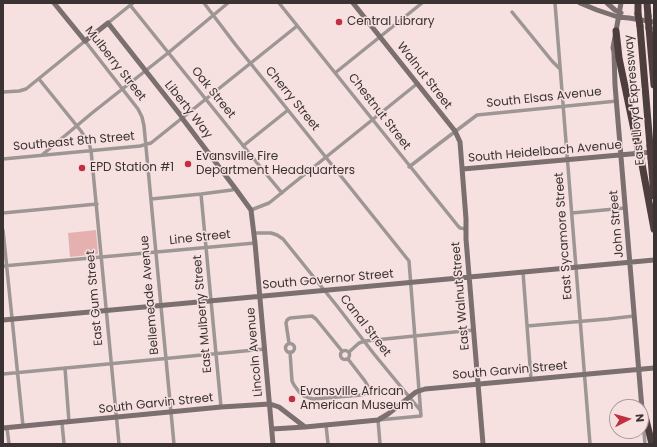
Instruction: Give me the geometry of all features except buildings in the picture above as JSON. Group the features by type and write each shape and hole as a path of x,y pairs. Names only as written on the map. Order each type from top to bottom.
{"highway":[{"name":"East Lloyd Expressway","path":"638,3 654,196"},
{"name":"East Lloyd Expressway","path":"647,3 654,85"},
{"path":"616,31 619,58 654,229"},
{"path":"649,432 652,444"}],"street":[{"name":"Mulberry Street","path":"54,3 138,109 142,117 146,145"},
{"name":"Cherry Street","path":"204,3 408,259 421,411"},
{"path":"42,155 228,3"},
{"name":"Chestnut Street","path":"279,3 409,167 458,226 466,230"},
{"name":"Walnut Street","path":"353,3 456,131 460,142 462,169"},
{"path":"335,73 422,3"},
{"name":"East Sycamore Street","path":"555,3 590,444"},
{"path":"580,3 597,10 619,14 629,18 654,22"},
{"path":"607,3 619,14"},
{"name":"John Street","path":"621,3 613,48 641,399"},
{"path":"3,92 24,90 132,4"},
{"name":"Oak Street","path":"132,4 168,53 282,193"},
{"path":"512,12 560,69"},
{"name":"Liberty Way","path":"108,23 182,117 251,210"},
{"name":"Southeast 8th Street","path":"3,159 146,145 151,143 297,26"},
{"path":"39,79 77,126 89,144 91,150"},
{"path":"251,210 265,205 282,193 418,83"},
{"name":"South Elsas Avenue","path":"409,167 477,115 617,101"},
{"path":"243,146 288,110"},
{"name":"Bellemeade Avenue","path":"146,145 174,444"},
{"name":"East Gum Street","path":"91,150 119,444"},
{"name":"South Heidelbach Avenue","path":"462,169 651,152"},
{"name":"East Walnut Street","path":"462,169 469,277 483,444"},
{"path":"151,199 232,190 235,188"},
{"name":"East Mulberry Street","path":"201,194 221,407"},
{"path":"3,213 97,204"},
{"path":"572,214 626,208"},
{"name":"Lincoln Avenue","path":"251,210 273,444"},
{"path":"3,230 5,266 23,426"},
{"name":"Canal Street","path":"254,233 271,233 283,239 421,411"},
{"name":"Line Street","path":"5,266 255,243"},
{"name":"South Governor Street","path":"3,320 654,260"},
{"path":"523,272 531,379"},
{"path":"312,316 342,351 345,350 348,352 350,355 348,358 367,384 369,392 362,395 313,399 304,396 292,381 290,352 294,347 289,343 286,323 287,320 290,318 312,316"},
{"path":"527,326 634,316"},
{"path":"348,352 359,343 365,341 474,330"},
{"path":"289,343 286,344 285,348 286,351 290,352"},
{"path":"3,374 265,349"},
{"path":"342,351 340,354 341,358 344,360 348,358"},
{"path":"64,368 69,422"},
{"name":"South Garvin Street","path":"378,420 409,397 425,389 654,368"},
{"path":"270,404 279,407 305,426"},
{"name":"South Garvin Street","path":"5,428 221,407 270,404"},
{"name":"South Garvin Street","path":"272,429 421,416 421,411"},
{"path":"378,420 380,444"},
{"path":"62,423 64,444"},
{"path":"326,425 328,444"},
{"path":"5,428 9,444"}],"shaded area":[{"path":"96,230 98,254 70,257 68,233"}],"place":[{"name":"Central Library","path":"339,22"},
{"name":"Evansville Fire Department Headquarters","path":"188,164"},
{"name":"EPD Station #1","path":"82,168"},
{"name":"Evansville African American Museum","path":"292,399"}]}
